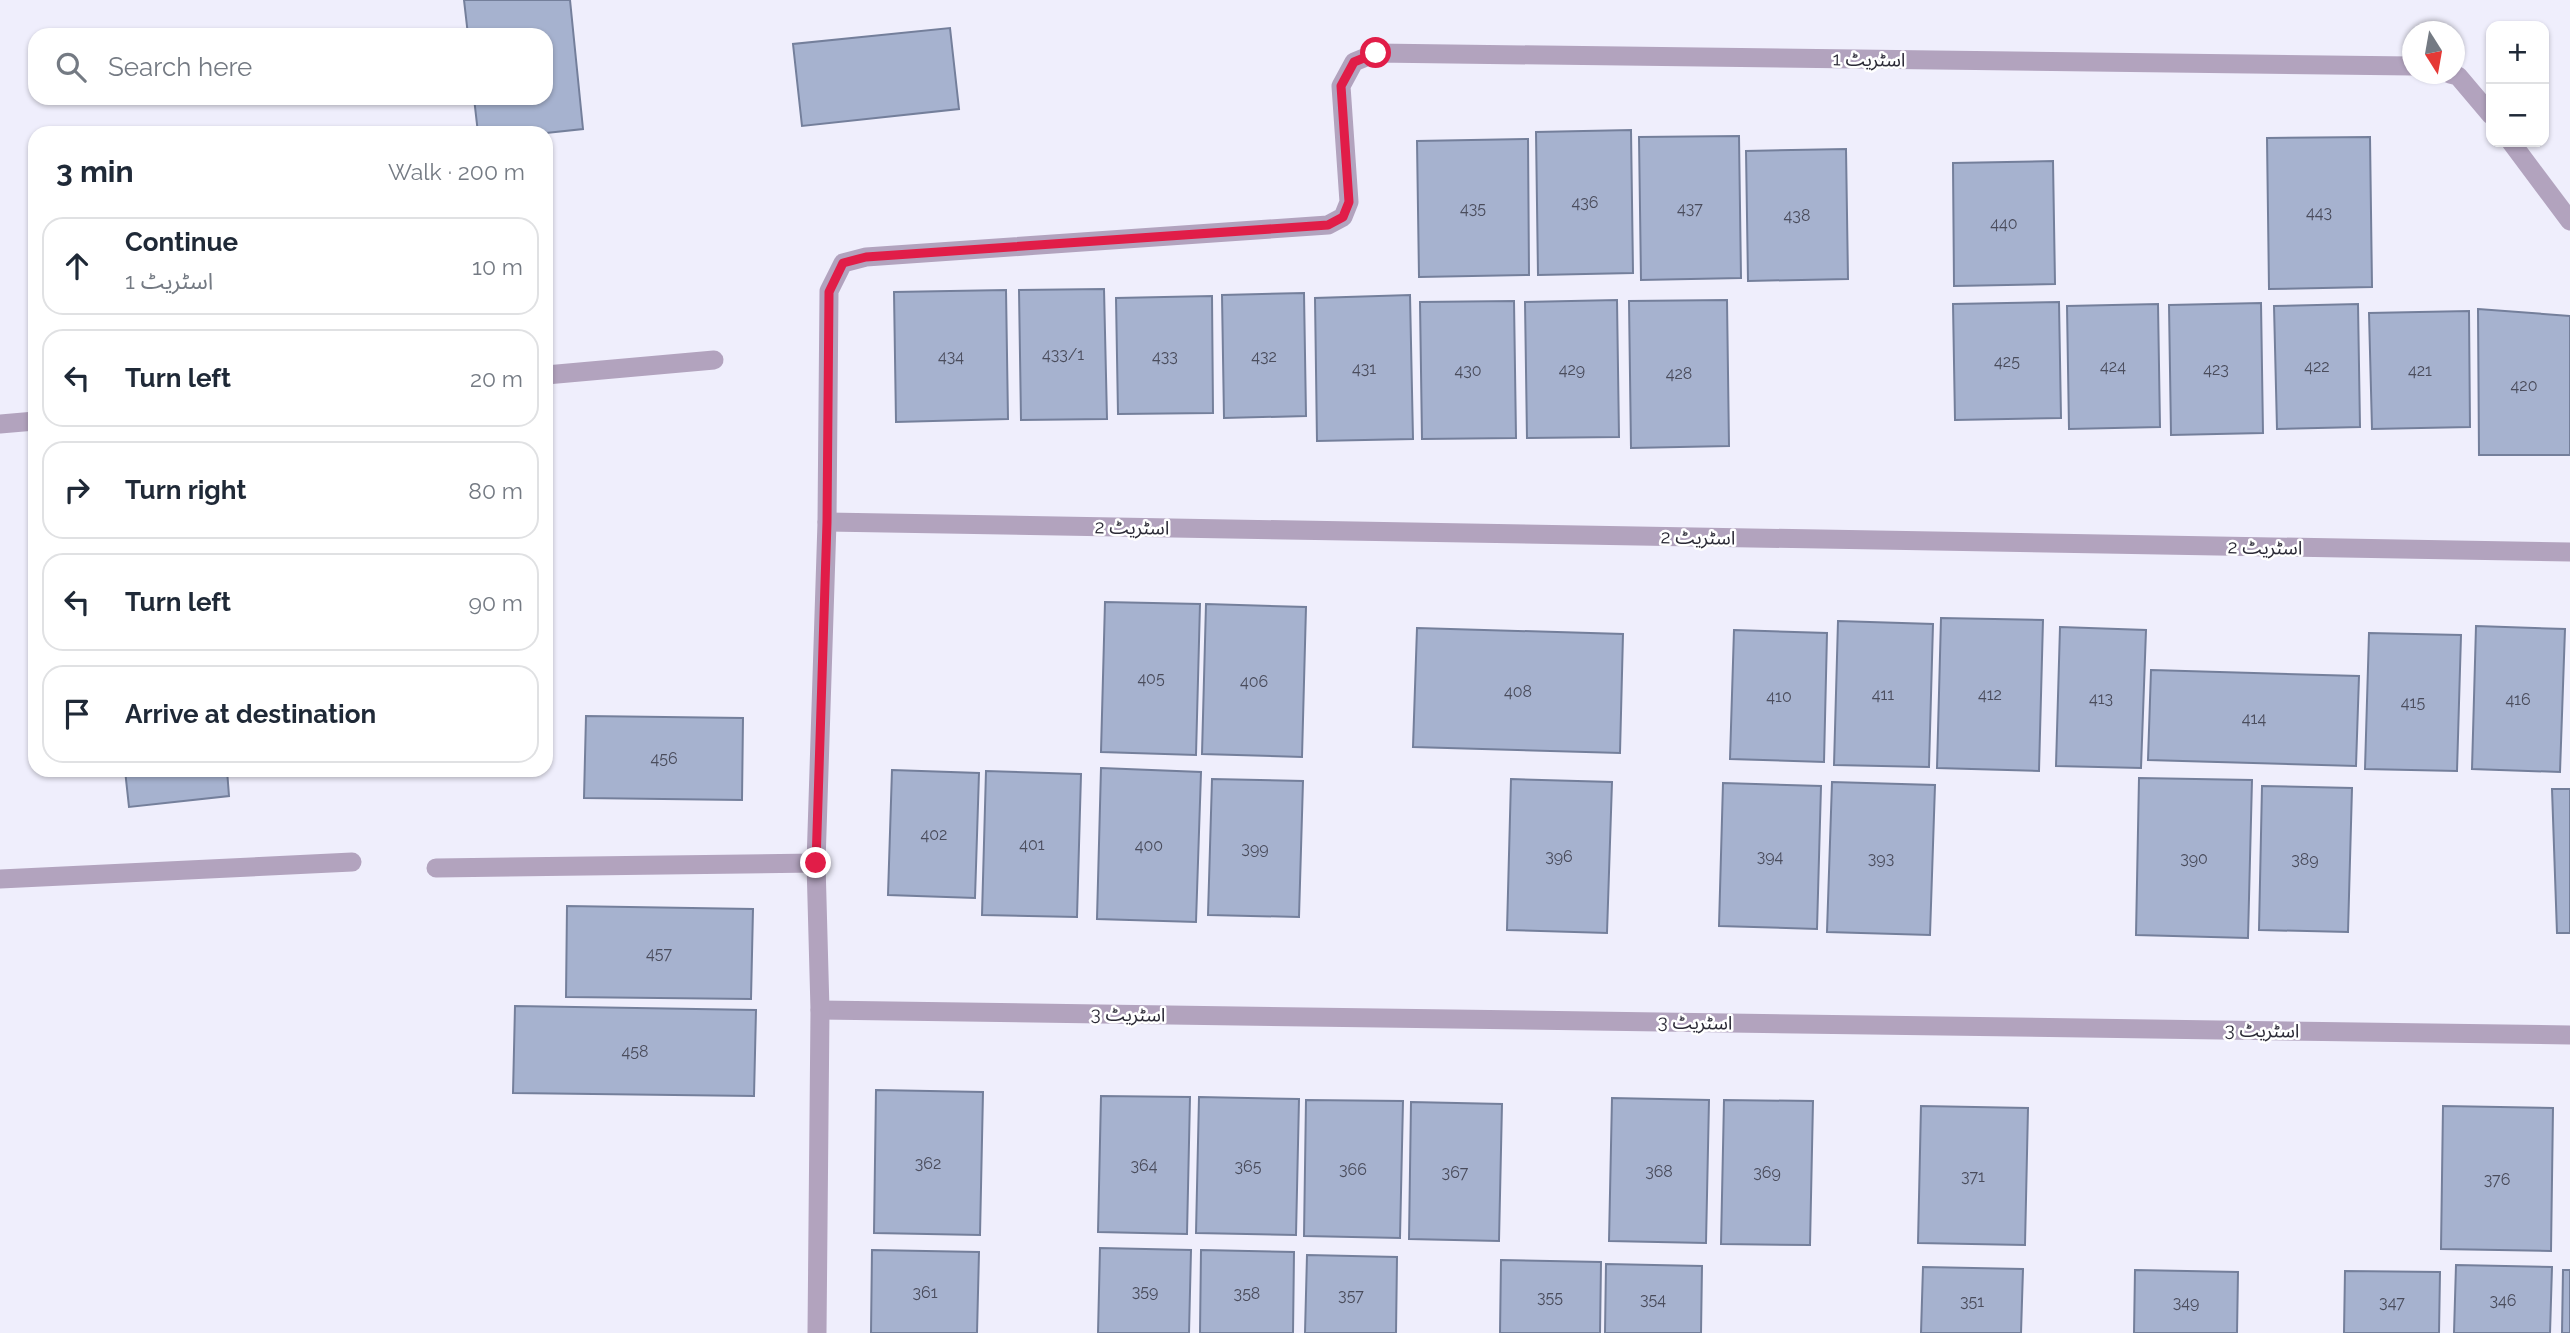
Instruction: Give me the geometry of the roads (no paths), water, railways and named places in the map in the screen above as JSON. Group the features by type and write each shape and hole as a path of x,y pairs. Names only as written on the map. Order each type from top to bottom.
{"street":[{"name":"اسٹریٹ 1","path":"827,522 829,292 843,263 866,257 1328,225 1343,217 1349,202 1341,86 1354,62 1376,53 2402,66"},
{"path":"2465,83 2486,108"},
{"path":"2515,147 2570,221"},
{"path":"553,374 715,360"},
{"path":"0,424 28,422"},
{"path":"817,1333 820,1010 816,863 827,522"},
{"name":"اسٹریٹ 2","path":"827,522 2570,552"},
{"path":"0,879 352,862"},
{"path":"436,867 816,863"},
{"name":"اسٹریٹ 3","path":"820,1010 2570,1035"}]}
